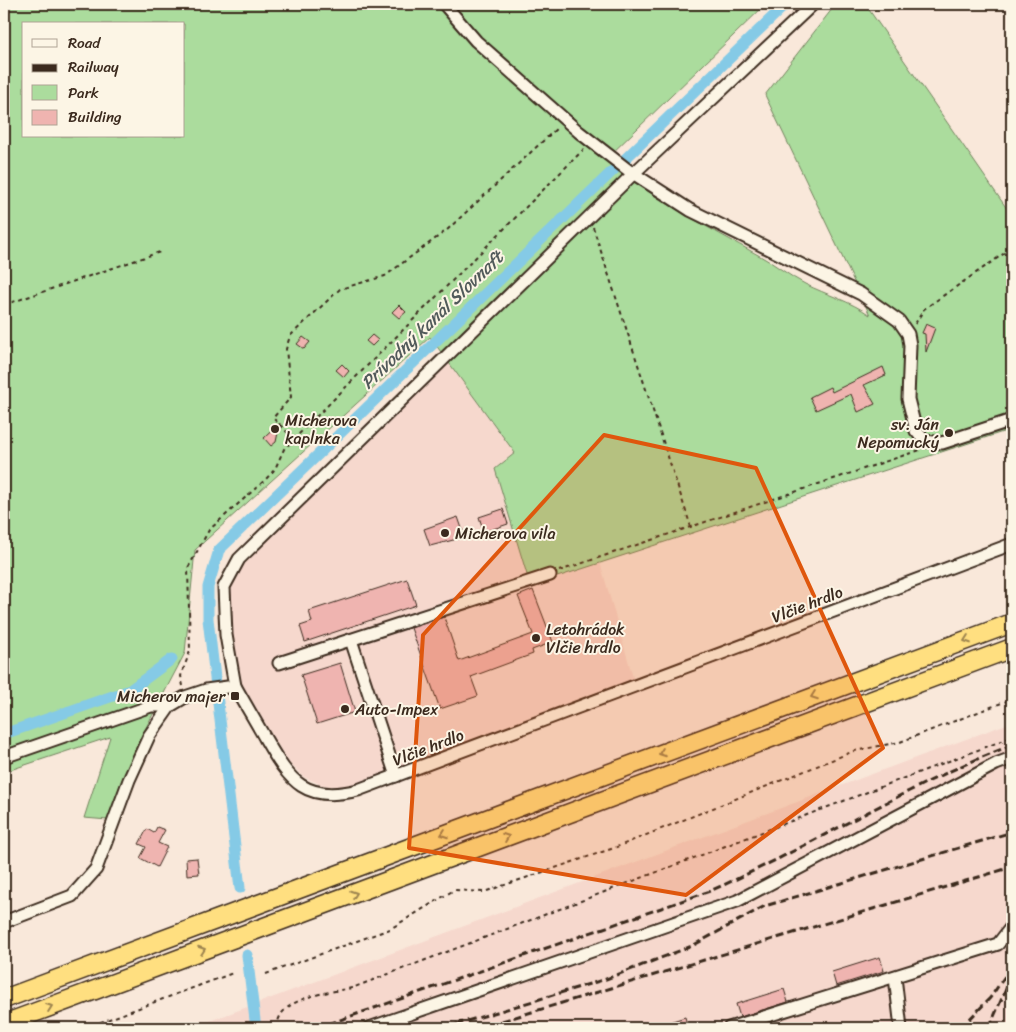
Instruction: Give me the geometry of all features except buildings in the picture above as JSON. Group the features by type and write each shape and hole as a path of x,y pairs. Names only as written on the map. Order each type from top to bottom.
{"highway":[{"path":"4,999 1012,623"},
{"path":"4,1024 1012,648"}],"street":[{"path":"444,4 476,41 591,142 630,172 690,210 861,294 899,321 908,334 910,345 908,399 916,431 925,441 942,443 1012,420"},
{"name":"Vlčie hrdlo","path":"813,4 630,172 590,216 239,559 224,587 230,687 284,772 308,789 332,795 342,794 396,776 1012,544"},
{"path":"279,663 550,574"},
{"path":"352,640 396,776"},
{"path":"4,922 72,896 96,869 129,780 149,736 170,706 185,697 206,690 230,687"},
{"path":"4,756 151,706 170,706"},
{"path":"369,1028 736,901 996,764 1012,758"},
{"path":"729,1028 998,944 1012,926"},
{"path":"895,977 901,1028"}],"path":[{"path":"294,439 273,418 289,400 292,393 286,349 290,336 340,290 385,276 446,230 566,119"},
{"path":"185,697 181,676 190,651 188,568 209,530 266,479 274,469 284,449 591,142"},
{"path":"590,216 692,527"},
{"path":"908,334 924,309 1012,248"},
{"path":"4,305 160,252"},
{"path":"550,574 942,443"},
{"path":"266,974 390,929 454,890 484,892 503,886 614,848 854,751 900,742 1012,700"},
{"path":"276,1028 282,1014 294,1004 319,995 352,988 1012,737"},
{"path":"85,1028 232,973"}],"highlighted area":[{"path":"604,435 756,468 883,748 686,895 409,848 423,635"}],"shaded area":[{"name":"Micherov majer","path":"448,361 515,453 552,578 600,562 634,681 354,784 337,787 322,785 304,777 288,762 240,681 230,626 228,600 231,582 238,568"},
{"path":"1012,722 1012,1028 191,1028 649,857"}],"green space":[{"path":"4,4 766,4 605,160 641,187 766,259 799,281 870,315 765,95 836,4 865,4 1012,216 1012,429 551,579 528,578 495,469 515,453 430,337 195,550 185,653 141,737 108,820 84,818 110,737 4,772"}],"waterway":[{"name":"Prívodný kanál Slovnaft","path":"240,888 208,619 208,587 219,550 786,4"},
{"path":"4,734 130,690 172,659"},
{"name":"Prívodný kanál Slovnaft","path":"247,955 256,1028"}],"railway":[{"path":"317,1028 710,891 786,855 935,778 1012,745"},
{"path":"444,1028 606,979 692,946 765,906 1012,832"},
{"path":"479,1028 1012,867"},
{"path":"961,1028 990,998 1012,966"},
{"path":"989,1028 1010,980"}],"place":[{"name":"Micherova kaplnka","path":"275,429"},
{"name":"sv. Ján Nepomucký","path":"949,433"},
{"name":"Micherova vila","path":"445,533"},
{"name":"Letohrádok Vlčie hrdlo","path":"536,638"},
{"name":"Micherov majer","path":"235,696"},
{"name":"Auto-Impex","path":"345,709"}]}
